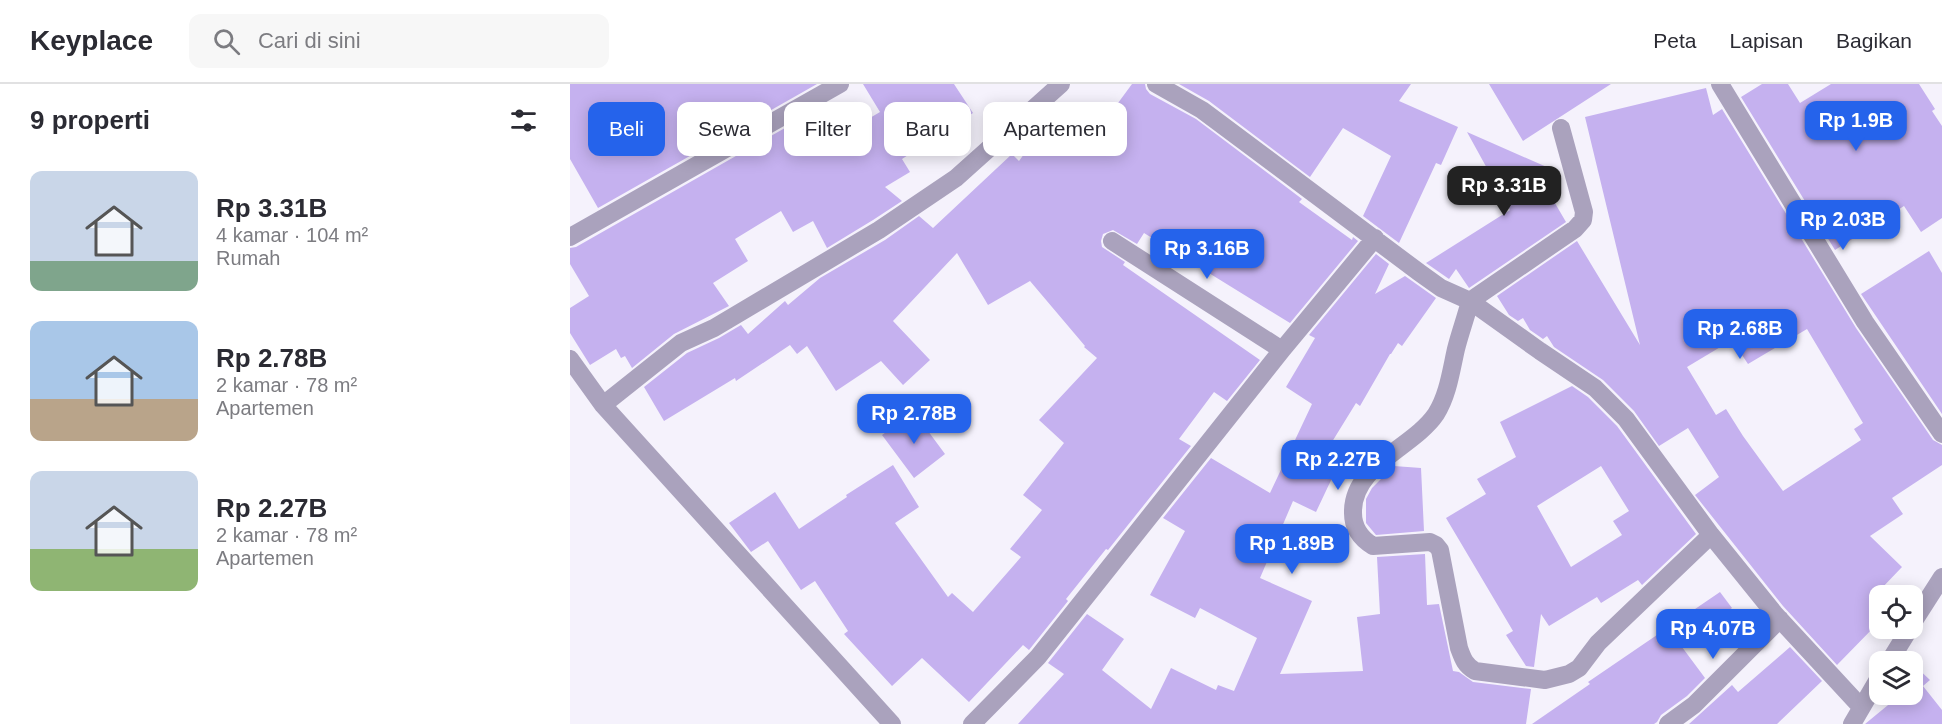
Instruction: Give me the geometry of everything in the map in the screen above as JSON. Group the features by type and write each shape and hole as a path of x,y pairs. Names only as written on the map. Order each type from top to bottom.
{"street":[{"path":"570,237 840,84"},
{"path":"603,405 681,343 714,328 879,230 956,178 1061,84"},
{"path":"1156,84 1202,110 1420,273 1442,288 1470,301 1595,388 1626,420 1711,535 1780,619 1860,706"},
{"path":"1720,84 1865,322 1942,434"},
{"path":"1562,128 1584,212 1583,220 1575,230 1470,301 1445,395 1435,415 1420,431 1380,462 1359,489 1353,503 1353,523 1359,535 1373,546 1430,542 1436,545 1440,550 1463,661 1468,666 1475,671 1545,680 1569,674 1579,668 1598,644 1711,535"},
{"path":"972,724 1038,657 1282,350 1375,238"},
{"path":"1112,240 1282,350"},
{"path":"570,359 603,405 892,724"},
{"path":"1923,607 1942,578"},
{"path":"1668,724 1694,705 1780,619"},
{"path":"1852,724 1869,692"}],"building":[{"path":"570,84 817,84 772,109 772,102 677,102 677,156 690,156 598,208 570,159"},
{"path":"863,84 954,84 966,102 884,102 884,156 907,156 902,159 910,172 885,187 902,201 827,248 813,221 793,232 781,211 735,239 748,261 713,283 729,306 674,334 632,368 625,356 621,358 616,349 590,365 570,333 570,308 589,296 570,264 570,248 576,247 736,156 772,156 772,135 784,129 784,156 872,156 872,117 880,112"},
{"path":"1132,84 1145,84 1150,94 1196,119 1302,199 1299,202 1352,240 1353,237 1358,241 1290,323 1144,233 1137,244 1113,230 1103,234 1102,247 1125,262 1123,265 1260,360 1227,401 1214,392 1179,439 1191,446 1066,599 1068,601 1029,650 1023,645 969,702 922,658 892,686 844,634 848,631 815,581 801,590 768,541 751,552 729,523 775,492 799,529 893,465 919,507 895,523 948,597 952,593 973,612 1021,557 1010,549 1042,510 1023,495 1064,443 1039,420 1097,358 1084,347 1030,281 988,305 957,253 893,321 930,360 903,385 881,361 836,391 807,346 797,354 790,345 736,381 735,378 664,421 644,387 687,353 741,325 748,334 785,301 788,305 820,278 885,240 919,216 933,228 1010,156 1014,156 1019,161 1023,156 1127,156 1127,102 1119,102"},
{"path":"1179,84 1411,84 1399,101 1458,127 1441,165 1436,163 1399,243 1363,216 1391,156 1343,128 1310,177 1209,101"},
{"path":"1489,84 1611,84 1523,141"},
{"path":"1762,84 1788,84 1800,103 1831,84 1919,84 1935,109 1932,111 1942,126 1942,218 1921,232 1904,206 1835,250 1741,97"},
{"path":"1706,88 1713,115 1722,109 1856,328 1933,440 1942,445 1942,465 1892,498 1903,514 1870,536 1902,567 1885,585 1869,585 1869,632 1837,665 1783,606 1695,495 1719,477 1688,428 1659,446 1634,411 1603,380 1554,347 1547,336 1543,339 1530,330 1523,318 1518,321 1509,315 1497,296 1577,241 1640,345 1585,117","holes":["1807,329 1863,423 1854,429 1861,440 1783,491 1726,409 1716,415 1687,367 1732,340 1748,364"]},
{"path":"1467,132 1549,168 1538,174 1566,222 1469,288 1456,269 1449,279 1426,263 1510,210"},
{"path":"1929,251 1942,273 1942,414 1861,294"},
{"path":"1376,254 1389,264 1375,294 1405,276 1436,298 1402,346 1398,343 1390,354 1360,406 1356,403 1327,450 1342,457 1316,512 1293,501 1260,578 1312,601 1280,674 1363,671 1357,617 1380,614 1377,557 1425,554 1427,605 1439,604 1453,671 1459,672 1473,682 1531,689 1526,724 1018,724 1064,674 1048,663 1087,614 1124,639 1102,670 1151,709 1171,668 1216,690 1218,685 1234,691 1257,638 1200,608 1195,618 1150,595 1185,531 1163,518 1211,458 1270,493 1312,404 1286,387 1315,338 1309,335"},
{"path":"1572,386 1588,397 1617,426 1696,534 1642,585 1638,580 1601,603 1597,597 1549,626 1541,614 1534,667 1526,666 1506,635 1513,631 1446,518 1486,494 1477,479 1516,457 1500,422","holes":["1601,466 1629,511 1613,521 1622,535 1571,567 1537,506"]},
{"path":"914,412 945,454 914,478 882,435"},
{"path":"1394,466 1421,468 1424,531 1376,535 1366,523 1366,499 1372,488"},
{"path":"1720,592 1732,608 1682,647 1705,678 1687,696 1661,715 1657,722 1654,724 1532,724 1590,684 1588,682"},
{"path":"1790,647 1822,681 1777,724 1689,724 1732,685 1738,692"},
{"path":"1923,673 1930,680 1923,686"},
{"path":"1923,686 1942,710 1942,724 1865,724 1888,705 1923,705"}]}
